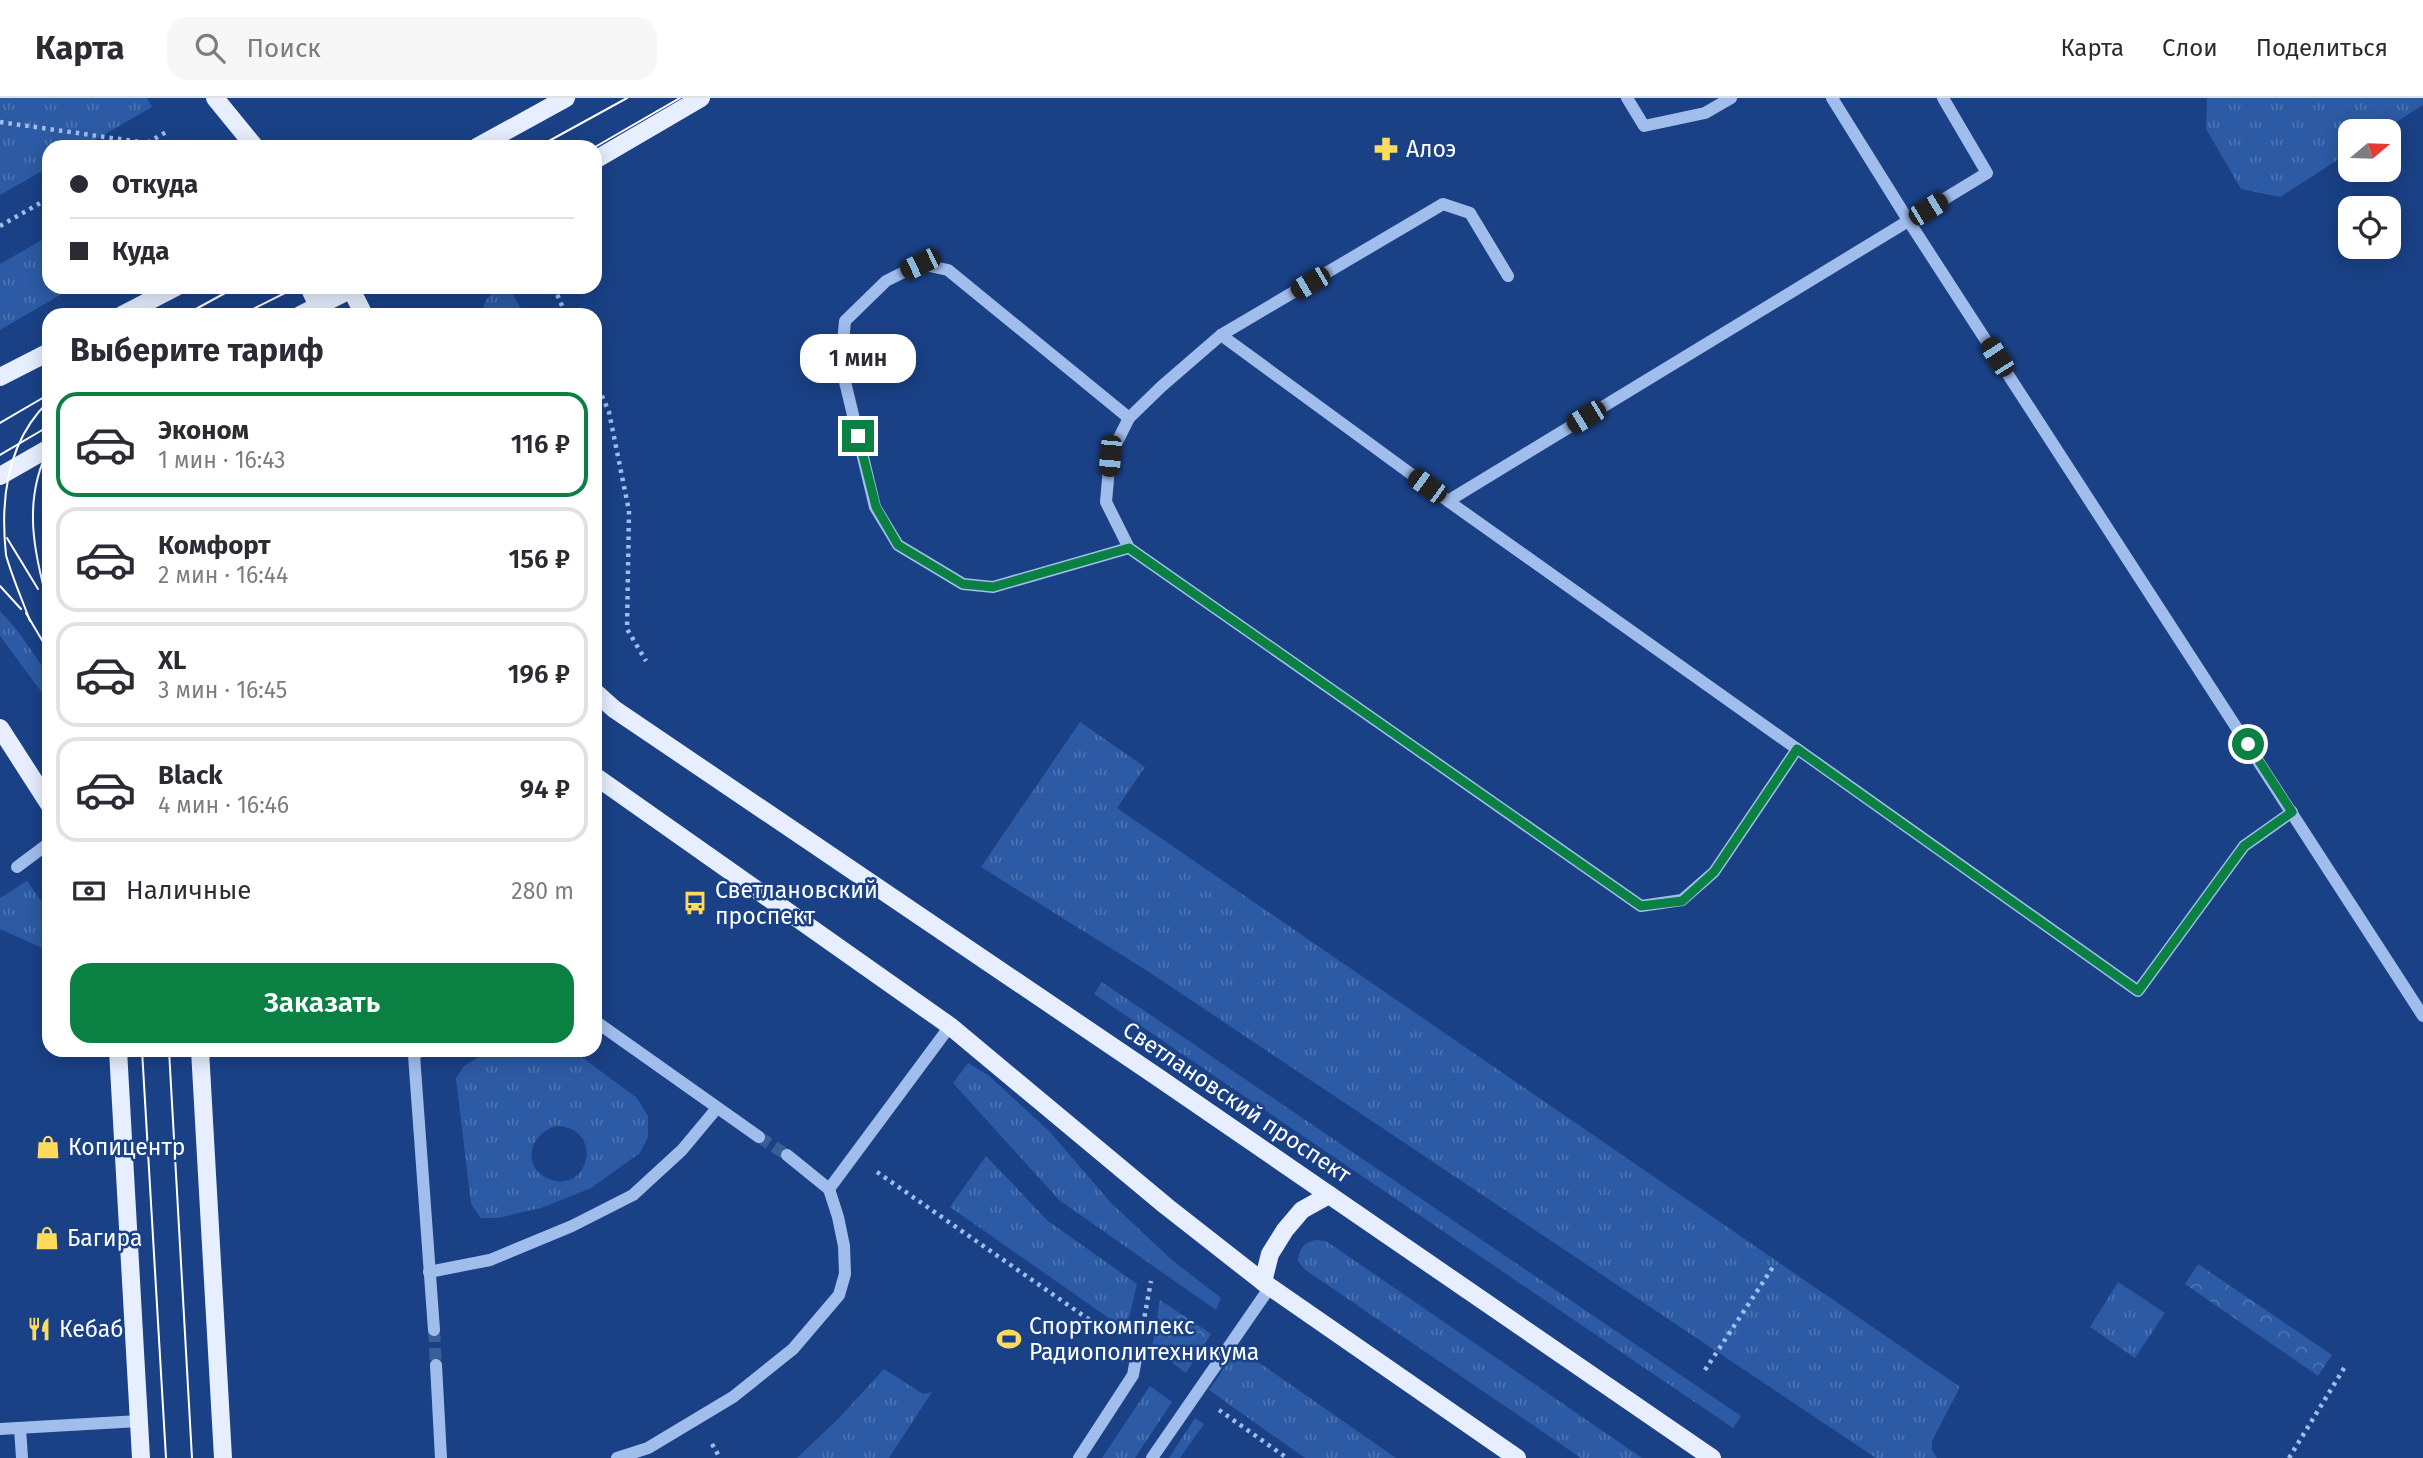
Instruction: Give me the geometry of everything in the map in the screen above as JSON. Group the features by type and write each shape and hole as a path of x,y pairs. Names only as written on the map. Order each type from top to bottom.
{"main road":[{"path":"490,140 566,98"},
{"path":"602,156 701,98"},
{"path":"216,100 237,140"},
{"path":"216,100 249,140"},
{"path":"136,308 162,294"},
{"path":"323,308 343,294"},
{"path":"0,377 42,356"},
{"path":"0,476 42,452"},
{"name":"Светлановский проспект","path":"602,698 1712,1458"},
{"path":"0,728 42,793"},
{"path":"602,781 950,1026 1166,1206 1267,1285 1517,1458"},
{"path":"118,1057 141,1458"},
{"path":"200,1057 223,1458"},
{"path":"1267,1285 1270,1254 1285,1230 1302,1210 1329,1195"}],"lane":[{"path":"1627,98 1644,125 1705,113 1731,98"},
{"path":"1832,98 1908,220 2423,1016"},
{"path":"1448,501 1987,173 1943,98"},
{"path":"1508,276 1470,213 1443,204 1221,335 1129,418 1110,456 1106,502 1129,548 1641,906 1682,901 1714,872 1797,749"},
{"path":"1129,418 948,270 920,264 886,281 845,321 841,365 876,507 898,545 963,584 993,587 1129,548"},
{"path":"1221,335 1448,501 2138,991 2244,846 2292,812"},
{"path":"17,867 42,848"},
{"path":"602,1026 759,1137"},
{"path":"829,1189 950,1026"},
{"path":"414,1057 434,1330"},
{"path":"429,1272 490,1260 572,1226 633,1195 682,1150 717,1108"},
{"path":"617,1458 648,1448 733,1397 793,1349 839,1295 845,1274 844,1246 829,1189 787,1155"},
{"path":"1152,1458 1267,1285"},
{"path":"1079,1458 1133,1375 1137,1353"},
{"path":"436,1366 441,1458"},
{"path":"0,1429 139,1422"},
{"path":"20,1428 22,1458"}],"path":[{"path":"0,122 126,140"},
{"path":"152,140 168,131"},
{"path":"0,226 42,202"},
{"path":"602,396 609,412 629,510 627,629 646,661"},
{"path":"853,1156 1137,1353 1151,1281"},
{"path":"1705,1370 1773,1267"},
{"path":"2289,1458 2346,1365"},
{"path":"1196,1394 1287,1458"}],"green space":[{"path":"0,98 147,98 152,107 95,140 42,140 42,171 0,195"},
{"path":"2207,98 2423,98 2423,105 2401,119 2338,119 2338,160 2280,197 2241,189 2206,129"},
{"path":"42,240 42,294 62,294 0,330 0,264"},
{"path":"492,294 513,294 520,308 483,308"},
{"path":"0,611 42,666 42,693 0,636"},
{"path":"1080,722 1145,767 1117,808 1960,1387 1932,1441 1932,1450 1937,1458 1876,1458 1149,972 981,867"},
{"path":"27,881 42,902 42,948 0,929 0,898"},
{"path":"1102,982 1741,1416 1733,1428 1094,994"},
{"path":"479,1057 581,1057 637,1098 648,1116 648,1137 640,1153 591,1188 544,1207 498,1218 481,1218 471,1204 456,1078 464,1066","holes":["556,1126 571,1129 581,1137 586,1147 586,1158 583,1168 575,1177 565,1181 552,1180 535,1168 532,1161 533,1148 544,1132"]},
{"path":"968,1063 988,1075 1050,1132 1111,1203 1172,1260 1221,1298 1216,1310 1059,1200 953,1083"},
{"path":"986,1156 1048,1221 1137,1284 1126,1330 950,1207"},
{"path":"1316,1240 1326,1241 1642,1458 1581,1458 1304,1269 1298,1261 1300,1253 1305,1244"},
{"path":"2198,1264 2332,1355 2318,1376 2185,1284"},
{"path":"2118,1282 2165,1313 2135,1358 2090,1327"},
{"path":"1160,1300 1211,1334 1186,1373 1152,1348"},
{"path":"1238,1348 1396,1458 1305,1458 1209,1390"},
{"path":"884,1369 923,1394 932,1392 889,1458 797,1458 839,1418"},
{"path":"1150,1386 1172,1402 1135,1458 1102,1458"},
{"path":"1195,1418 1204,1424 1180,1458 1169,1458"}],"tunnel":[{"path":"759,1137 787,1155"},
{"path":"434,1330 436,1365"}],"tram line":[{"path":"551,140 627,98"},
{"path":"602,143 680,98"},
{"path":"198,308 223,294"},
{"path":"255,308 283,294"},
{"path":"0,423 42,398"},
{"path":"30,621 6,555 4,513 15,453 24,434 42,409"},
{"path":"0,455 42,430"},
{"path":"42,466 33,507 35,547 42,579"},
{"path":"7,538 38,589"},
{"path":"0,586 21,609"},
{"path":"26,613 42,640"},
{"path":"142,1057 166,1458"},
{"path":"169,1057 192,1458"}],"place":[{"name":"Алоэ","path":"1386,149"},
{"name":"Светлановский проспект","path":"695,903"},
{"name":"Копицентр","path":"48,1147"},
{"name":"Багира","path":"47,1238"},
{"name":"Кебаб","path":"39,1329"},
{"name":"Спорткомплекс Радиополитехникума","path":"1009,1339"}],"route":[{"path":"858,436 876,507 898,545 963,584 993,587 1129,548 1641,906 1682,901 1714,872 1797,749 2138,991 2244,846 2292,812 2248,744"}]}
